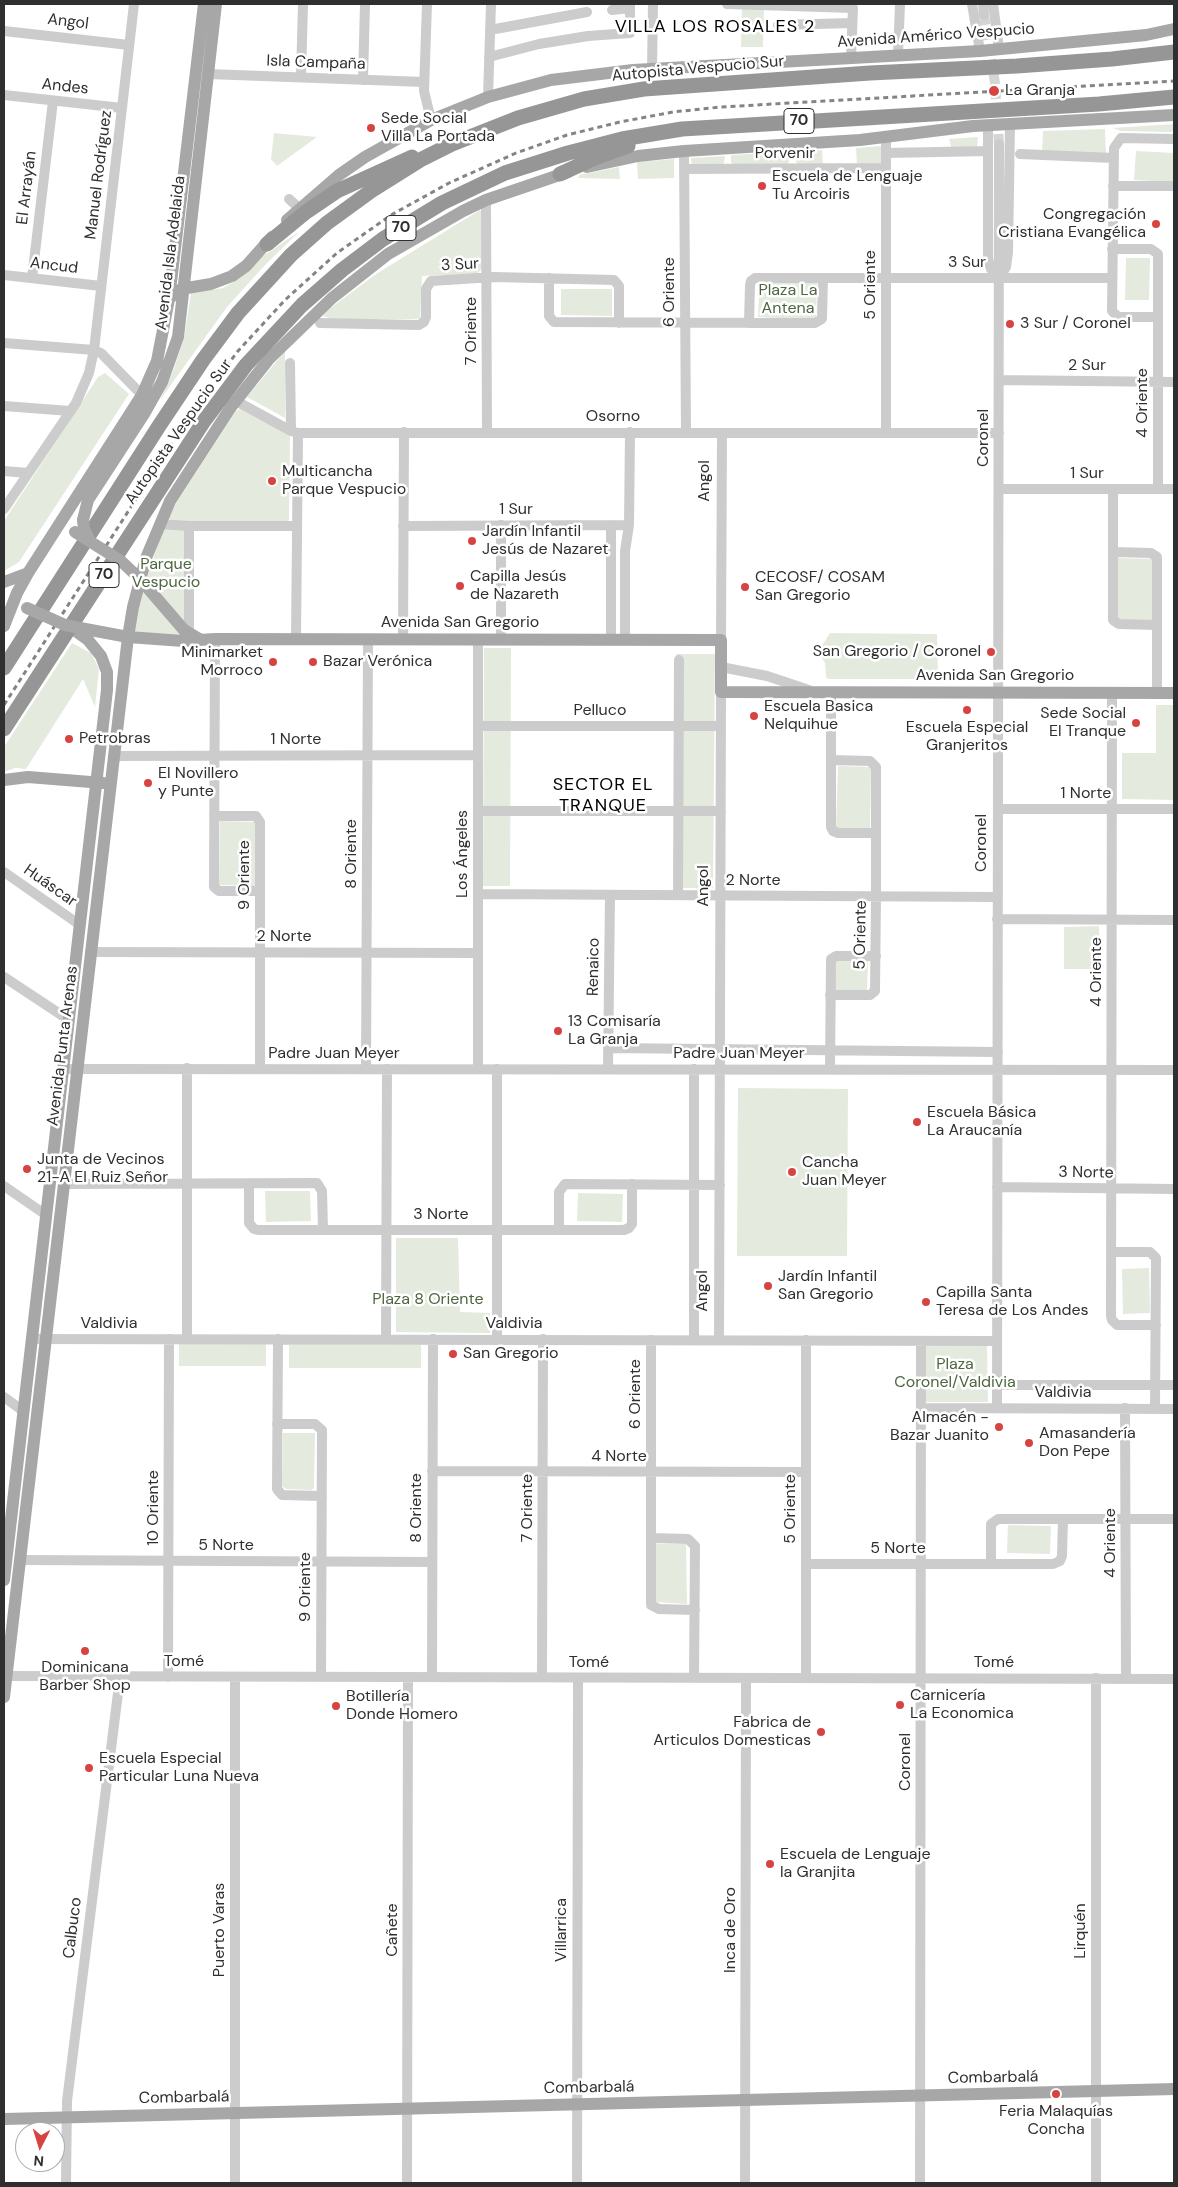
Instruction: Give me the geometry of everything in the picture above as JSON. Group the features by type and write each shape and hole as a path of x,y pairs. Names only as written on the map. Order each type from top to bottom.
{"highway":[{"path":"1148,56 1174,48"},
{"name":"Autopista Vespucio Sur","path":"4,668 203,360 254,293 291,255 327,223 396,174 452,144 496,126 562,104 644,89 795,78 1017,66 1148,56 1174,52"},
{"name":"Autopista Vespucio Sur","path":"4,729 204,421 252,358 308,300 383,239 472,188 505,173 568,152 622,139 660,133 718,126 1099,104 1174,97"},
{"path":"560,174 594,158 660,133"},
{"path":"267,244 306,212 337,191 392,164 452,144"}],"main road":[{"path":"4,626 8,600 28,573 142,394 159,353 169,299 204,4"},
{"name":"Avenida Isla Adelaida","path":"90,541 84,529 83,520 88,500 162,382 178,337 216,4"},
{"name":"Avenida Américo Vespucio","path":"169,299 176,291 211,284 232,276 246,266 298,208 339,175 431,120 488,97 551,80 652,69 980,51 1146,35 1174,30"},
{"path":"128,637 146,558 160,524 182,480 236,400 269,359 350,282 409,242 486,200 560,174 616,160 684,151 886,137 1010,124 1174,115"},
{"path":"54,533 63,531 75,532 121,561 194,636"},
{"path":"4,582 28,573"},
{"name":"Avenida Punta Arenas","path":"4,1580 108,678 104,662 97,648 78,630 8,600"},
{"name":"Avenida San Gregorio","path":"78,630 178,641 194,636 215,639 721,640"},
{"name":"Avenida Punta Arenas","path":"4,1697 128,637"},
{"name":"Angol","path":"721,640 721,692"},
{"name":"Avenida San Gregorio","path":"721,692 1174,693"},
{"path":"4,780 28,777 96,784 106,782 112,775"},
{"name":"Combarbalá","path":"4,2119 1174,2089"}],"street":[{"name":"Manuel Rodríguez","path":"4,509 70,411 85,384 94,350 134,4"},
{"path":"301,77 303,4"},
{"path":"363,80 365,4"},
{"path":"427,4 424,98 431,120"},
{"path":"488,97 491,4"},
{"path":"652,69 653,4"},
{"path":"727,4 853,8 851,58"},
{"path":"898,55 900,4"},
{"path":"972,4 980,51"},
{"path":"983,4 984,15"},
{"path":"993,4 999,49"},
{"path":"490,57 539,44 588,36 630,33 630,6 612,10"},
{"path":"490,30 587,12"},
{"path":"778,25 852,23"},
{"name":"Angol","path":"4,31 129,45"},
{"name":"Isla Campaña","path":"208,74 424,82"},
{"name":"Andes","path":"4,95 122,108"},
{"name":"El Arrayán","path":"32,278 53,101"},
{"name":"Coronel","path":"999,278 1006,267 1008,252 1010,124"},
{"name":"Coronel","path":"988,126 988,259 991,269 999,278"},
{"name":"5 Oriente","path":"886,137 886,433"},
{"path":"1158,317 1122,317 1115,315 1112,308 1113,158 1114,148 1118,141 1124,138 1174,139"},
{"name":"Coronel","path":"997,1408 999,144"},
{"name":"6 Oriente","path":"684,151 686,433"},
{"path":"886,154 988,151"},
{"path":"1020,154 1113,158"},
{"name":"Porvenir","path":"684,169 886,168"},
{"path":"1113,186 1174,186"},
{"path":"289,198 298,208"},
{"name":"7 Oriente","path":"486,200 488,433"},
{"name":"4 Oriente","path":"1112,249 1151,249 1156,252 1158,257 1158,489"},
{"name":"Ancud","path":"4,275 101,286"},
{"path":"549,278 549,316 552,321 814,323 820,322 822,316 823,278"},
{"name":"3 Sur","path":"320,323 419,325 424,322 426,317 426,288 429,283 434,281 549,278 614,280 619,286 619,323"},
{"name":"3 Sur","path":"749,323 750,285 752,279 1112,278"},
{"path":"4,343 94,350 101,354 142,394"},
{"path":"290,362 295,432 297,526 296,639"},
{"name":"2 Sur","path":"999,380 1174,382"},
{"name":"Osorno","path":"236,400 295,432 999,433"},
{"path":"4,406 70,411"},
{"path":"403,640 404,432"},
{"path":"625,640 625,551 629,525 630,432"},
{"name":"Angol","path":"721,640 722,432"},
{"path":"4,471 28,473"},
{"name":"1 Sur","path":"999,489 1174,489"},
{"path":"1113,489 1114,622 1119,624 1157,624"},
{"path":"160,524 189,526 297,526"},
{"path":"611,525 611,640"},
{"name":"1 Sur","path":"403,526 629,525"},
{"path":"189,526 194,636"},
{"path":"501,640 502,526"},
{"path":"1113,552 1151,553 1157,557 1157,693"},
{"name":"9 Oriente","path":"215,639 213,884 215,889 219,891 260,891"},
{"name":"8 Oriente","path":"366,1069 368,639"},
{"name":"Los Ángeles","path":"478,640 478,1069"},
{"name":"Angol","path":"678,895 679,660"},
{"name":"Avenida San Gregorio","path":"721,668 767,676 817,692"},
{"path":"766,692 767,676"},
{"name":"Angol","path":"719,1340 721,692"},
{"path":"831,692 832,829 838,833 876,833"},
{"name":"4 Oriente","path":"1112,693 1112,1320 1120,1325 1156,1325"},
{"name":"Pelluco","path":"478,726 721,726"},
{"name":"1 Norte","path":"114,756 478,755"},
{"name":"5 Oriente","path":"830,995 874,994 876,956 875,765 868,761 831,760"},
{"name":"1 Norte","path":"998,808 1174,809"},
{"path":"478,811 721,811"},
{"name":"9 Oriente","path":"214,816 253,816 260,819 260,1069"},
{"name":"Huáscar","path":"4,872 80,925"},
{"name":"2 Norte","path":"478,894 997,897"},
{"name":"Renaico","path":"608,1069 610,895"},
{"path":"997,919 1174,920"},
{"name":"2 Norte","path":"90,952 478,952"},
{"name":"5 Oriente","path":"830,1069 832,958 876,956"},
{"path":"4,977 69,1020"},
{"name":"Padre Juan Meyer","path":"608,1048 998,1052"},
{"path":"187,1068 187,1339"},
{"name":"Padre Juan Meyer","path":"64,1069 1174,1070"},
{"path":"386,1339 387,1069"},
{"path":"497,1069 497,1340"},
{"name":"Angol","path":"694,1069 694,1340"},
{"path":"63,1184 314,1183 320,1185 322,1191 322,1230"},
{"name":"3 Norte","path":"249,1184 249,1220 254,1229 322,1230 624,1230 632,1224 632,1184"},
{"path":"560,1230 560,1192 562,1186 568,1184 720,1184"},
{"path":"4,1186 46,1215"},
{"name":"3 Norte","path":"997,1187 1174,1189"},
{"path":"1111,1252 1150,1252 1155,1256 1155,1409"},
{"name":"10 Oriente","path":"168,1677 169,1339"},
{"path":"278,1339 278,1492 285,1496 322,1496"},
{"name":"8 Oriente","path":"432,1677 433,1339"},
{"name":"Valdivia","path":"32,1340 997,1341"},
{"name":"7 Oriente","path":"542,1677 543,1340"},
{"name":"6 Oriente","path":"650,1340 651,1604 658,1609 695,1610"},
{"name":"5 Oriente","path":"806,1340 806,1678"},
{"name":"Coronel","path":"920,2183 921,1341"},
{"name":"Valdivia","path":"997,1384 1174,1386"},
{"path":"4,1397 23,1411"},
{"name":"Valdivia","path":"922,1408 1174,1409"},
{"name":"4 Oriente","path":"1125,1408 1126,1678"},
{"name":"9 Oriente","path":"277,1424 315,1424 321,1427 323,1433 321,1677"},
{"name":"4 Norte","path":"432,1471 806,1472"},
{"name":"5 Norte","path":"806,1564 1057,1563 1062,1556 1063,1519"},
{"path":"991,1564 991,1524 995,1520 1174,1519"},
{"path":"651,1538 685,1539 694,1543 694,1678"},
{"name":"5 Norte","path":"20,1560 432,1562"},
{"name":"Tomé","path":"5,1676 1174,1678"},
{"name":"Calbuco","path":"66,2183 66,2117 120,1677"},
{"name":"Puerto Varas","path":"234,2183 235,1677"},
{"name":"Cañete","path":"407,2183 408,1677"},
{"name":"Villarrica","path":"577,2183 578,1678"},
{"name":"Inca de Oro","path":"745,2183 746,1678"},
{"name":"Lirquén","path":"1096,1678 1096,2183"}],"green space":[{"path":"742,7 764,8 763,47 741,47"},
{"path":"1174,124 1174,129 1171,132 1121,131 1113,128"},
{"path":"1105,129 1106,154 1042,152 1043,131"},
{"path":"274,133 317,137 277,166 271,159"},
{"path":"978,137 977,149 952,150 949,139"},
{"path":"881,146 881,163 877,165 857,165 856,148"},
{"path":"822,150 823,166 799,165 796,162 795,152"},
{"path":"1136,151 1174,153 1174,182 1134,180"},
{"path":"790,152 788,165 733,165 731,162 731,155"},
{"path":"725,156 724,163 721,166 692,166 691,158"},
{"path":"674,159 674,178 638,179 637,162"},
{"path":"619,167 620,179 578,178 579,175"},
{"path":"480,210 483,216 484,266 477,274 422,276 420,319 332,319 323,316 328,310 376,274"},
{"path":"300,231 265,265 227,307 160,400 184,339 191,293 223,288 240,278 257,260"},
{"path":"1126,258 1150,258 1149,300 1125,300"},
{"name":"Plaza La Antena","path":"760,280 817,283 816,320 758,317"},
{"path":"561,289 612,289 612,316 561,315"},
{"path":"285,351 285,418 247,397"},
{"path":"105,373 129,394 19,562 4,571 4,521 98,377"},
{"name":"Parque Vespucio","path":"240,409 290,436 289,520 287,522 186,523 171,521 168,516 236,411"},
{"name":"Parque Vespucio","path":"164,526 185,527 184,622 153,589 147,577"},
{"path":"1116,558 1155,559 1153,622 1119,622 1116,617"},
{"name":"Parque Vespucio","path":"142,590 184,636 136,632 134,630"},
{"path":"830,633 937,634 938,679 828,679 826,677 825,663 818,652"},
{"path":"72,643 91,653 99,669 95,707 83,679 26,769 15,768 4,772 4,747"},
{"path":"484,648 511,648 510,886 483,886"},
{"path":"676,654 715,654 713,888 675,888"},
{"path":"1156,705 1174,705 1174,800 1122,799 1122,753 1156,753"},
{"path":"838,766 871,767 870,829 836,828"},
{"path":"220,821 258,822 256,886 219,885"},
{"path":"1099,926 1100,969 1064,969 1064,927"},
{"path":"834,961 868,961 867,991 834,991"},
{"name":"Cancha Juan Meyer","path":"738,1088 848,1089 847,1256 737,1256"},
{"path":"265,1191 310,1191 311,1221 266,1222"},
{"path":"578,1193 623,1194 622,1222 577,1221"},
{"name":"Plaza 8 Oriente","path":"396,1238 458,1238 460,1312 490,1313 490,1333 396,1332"},
{"path":"1149,1268 1150,1313 1123,1314 1122,1269"},
{"path":"179,1344 266,1344 266,1366 179,1366"},
{"path":"289,1345 421,1345 421,1368 289,1368"},
{"name":"Plaza Coronel/Valdivia","path":"923,1346 987,1346 988,1402 923,1402"},
{"path":"283,1433 315,1433 314,1488 311,1490 286,1489 282,1486"},
{"path":"1008,1525 1051,1526 1050,1554 1007,1553"},
{"path":"656,1544 686,1544 687,1604 656,1602"}],"tunnel":[{"path":"984,15 995,83 999,144"}],"railway":[{"path":"4,705 190,415 238,351 285,300 337,253 391,215 449,183 516,153 567,135 673,112 721,107 1174,81"}],"place":[{"name":"La Granja","path":"994,91"},
{"name":"Sede Social Villa La Portada","path":"371,128"},
{"name":"Escuela de Lenguaje Tu Arcoiris","path":"762,186"},
{"name":"Congregación Cristiana Evangélica","path":"1156,224"},
{"name":"3 Sur / Coronel","path":"1010,324"},
{"name":"Multicancha Parque Vespucio","path":"272,481"},
{"name":"Jardín Infantil Jesús de Nazaret","path":"472,541"},
{"name":"Capilla Jesús de Nazareth","path":"460,586"},
{"name":"CECOSF/ COSAM San Gregorio","path":"745,587"},
{"name":"San Gregorio / Coronel","path":"991,652"},
{"name":"Minimarket Morroco","path":"273,662"},
{"name":"Bazar Verónica","path":"313,662"},
{"name":"Escuela Especial Granjeritos","path":"967,710"},
{"name":"Escuela Basica Nelquihue","path":"754,716"},
{"name":"Sede Social El Tranque","path":"1136,723"},
{"name":"Petrobras","path":"69,739"},
{"name":"El Novillero y Punte","path":"148,783"},
{"name":"13 Comisaría La Granja","path":"558,1031"},
{"name":"Escuela Básica La Araucanía","path":"917,1122"},
{"name":"Junta de Vecinos 21-A El Ruiz Señor","path":"27,1169"},
{"name":"Cancha Juan Meyer","path":"792,1172"},
{"name":"Jardín Infantil San Gregorio","path":"768,1286"},
{"name":"Capilla Santa Teresa de Los Andes","path":"926,1302"},
{"name":"San Gregorio","path":"453,1354"},
{"name":"Almacén - Bazar Juanito","path":"999,1427"},
{"name":"Amasandería Don Pepe","path":"1029,1443"},
{"name":"Dominicana Barber Shop","path":"85,1651"},
{"name":"Carnicería La Economica","path":"900,1705"},
{"name":"Botillería Donde Homero","path":"336,1706"},
{"name":"Fabrica de Articulos Domesticas","path":"821,1732"},
{"name":"Escuela Especial Particular Luna Nueva","path":"89,1768"},
{"name":"Escuela de Lenguaje la Granjita","path":"770,1864"},
{"name":"Feria Malaquías Concha","path":"1056,2094"}],"district":[{"name":"VILLA LOS ROSALES 2","path":"715,27"},
{"name":"SECTOR EL TRANQUE","path":"603,795"}]}
